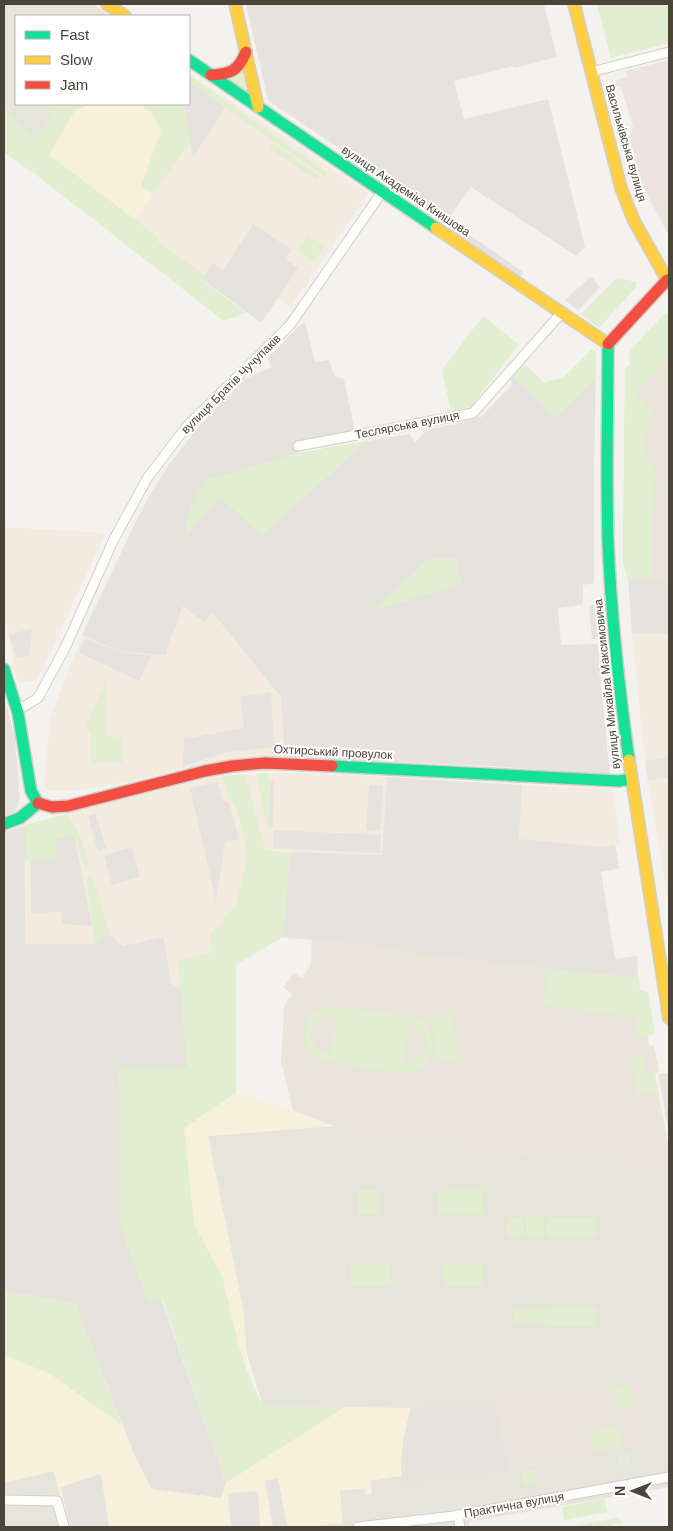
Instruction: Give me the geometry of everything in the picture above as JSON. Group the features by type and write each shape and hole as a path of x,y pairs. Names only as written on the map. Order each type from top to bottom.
{"main road":[{"path":"107,4 124,15"},
{"path":"235,4 258,107"},
{"name":"Васильківська вулиця","path":"574,4 621,188 634,221 668,282"},
{"path":"211,75 234,71 242,63 246,52"},
{"name":"вулиця Академіка Книшова","path":"190,61 608,344"},
{"path":"608,344 668,282"},
{"name":"вулиця Михайла Максимовича","path":"608,344 608,522 613,615 632,778 669,1018"},
{"path":"4,669 17,707 31,792 38,803 20,818 4,824"},
{"name":"Охтирський провулок","path":"38,803 52,807 68,806 205,771 265,763 619,780 632,778"}],"street":[{"path":"592,72 669,52"},
{"name":"вулиця Братів Чучупаків","path":"17,707 38,698 65,648 114,538 148,477 187,426 290,325 382,192"},
{"name":"Теслярська вулиця","path":"298,446 473,412 557,318 564,314"},
{"name":"Практична вулиця","path":"358,1527 458,1515 669,1477"},
{"path":"4,1500 57,1501 64,1527"},
{"path":"458,1515 460,1527"}],"shaded area":[{"path":"4,4 93,4 110,15 15,15 15,105 109,105 45,158 4,127"},
{"path":"246,4 544,4 557,57 454,81 464,119 548,99 585,247 576,256 471,187 447,221 268,100"},
{"path":"669,60 669,196 651,202 639,176 629,137 633,127 621,86 616,87 615,81 627,77 625,71"},
{"path":"190,75 368,193 291,307 278,299 261,323 202,279 204,275 156,241 159,236 135,219 191,142 184,105 190,105"},
{"path":"190,83 225,107 193,158 184,105 190,105"},
{"path":"669,196 669,236 651,202"},
{"path":"453,223 523,272 518,279 448,231"},
{"path":"253,224 292,250 286,259 298,268 261,323 202,279 213,263 223,270"},
{"path":"591,276 600,287 578,311 565,300"},
{"path":"305,322 315,362 329,360 335,377 344,379 355,432 296,444 298,453 409,434 415,442 427,430 481,417 512,385 510,374 522,362 544,383 563,378 592,349 596,353 594,583 583,585 583,605 558,608 561,645 598,644 610,775 493,766 285,757 281,697 213,613 204,622 182,606 166,655 119,651 82,635 136,521 170,463 201,424 245,379 271,367 268,358"},
{"path":"669,323 669,581 628,578 623,563 625,370"},
{"path":"581,478 593,478 592,572 580,572"},
{"path":"4,527 106,533 37,680 21,683 17,679 12,664 13,652 6,630 9,629 7,622 4,622"},
{"path":"628,578 669,581 669,634 632,634"},
{"path":"182,605 213,612 281,697 285,757 264,756 230,759 205,763 127,782 73,791 46,790 44,783 50,719 82,635 119,651 166,655"},
{"path":"597,605 599,639 592,639 589,606"},
{"path":"33,628 28,656 16,658 9,635"},
{"path":"632,634 669,634 669,756 645,761"},
{"path":"85,638 118,651 151,656 139,681 79,653"},
{"path":"271,692 274,747 229,752 183,766 184,739 244,728 240,697"},
{"path":"4,695 15,739 20,800 15,812 4,817"},
{"path":"669,756 669,777 648,781 645,761"},
{"path":"286,773 387,777 382,855 265,850 212,952 179,960 181,987 132,989 110,935 93,944 25,944 25,825 166,788 223,776"},
{"path":"387,777 522,785 519,839 603,847 615,844 621,868 601,872 615,959 637,956 638,978 406,954 397,949 283,937 290,852 382,855"},
{"path":"669,777 669,909 648,781"},
{"path":"218,782 222,799 229,803 239,839 225,843 216,901 190,788"},
{"path":"270,782 274,782 273,826 269,823"},
{"path":"369,785 383,786 380,831 366,830"},
{"path":"522,785 613,789 620,843 603,847 519,839"},
{"path":"96,813 106,849 98,852 88,816"},
{"path":"25,825 25,944 93,944 110,935 123,946 132,988 181,987 187,1068 119,1068 148,1301 161,1299 226,1483 221,1498 151,1489 135,1457 75,1303 4,1291 4,831"},
{"path":"274,830 381,835 380,853 273,848"},
{"path":"74,835 92,926 62,924 61,912 31,913 30,860 55,859 56,838"},
{"path":"132,847 140,877 112,885 104,855"},
{"path":"163,937 172,987 132,989 123,946"},
{"path":"312,940 398,949 406,954 638,978 649,1046 654,1045 659,1072 655,1073 669,1149 669,1170 356,1137 334,1126 293,1111 281,1062 284,1006 292,994 283,987 294,973 302,978 310,965"},
{"path":"668,1073 669,1079 669,1134 658,1074"},
{"path":"334,1126 357,1137 669,1170 669,1487 469,1522 469,1527 306,1527 342,1523 340,1491 365,1488 372,1494 370,1481 263,1406 247,1354 208,1136"},
{"path":"638,1382 643,1389 653,1445 508,1470 495,1404 494,1384"},
{"path":"495,1404 508,1470 402,1483 401,1466 404,1436 411,1408"},
{"path":"54,1470 64,1513 67,1515 70,1527 4,1527 4,1483"},
{"path":"101,1474 109,1527 70,1527 61,1487"},
{"path":"278,1478 287,1526 273,1527 265,1481"},
{"path":"258,1491 260,1527 231,1527 228,1493"}],"green space":[{"path":"597,4 669,4 669,43 611,58"},
{"path":"245,68 251,94 230,81"},
{"path":"190,76 328,173 325,177 190,83"},
{"path":"58,105 66,105 75,110 49,155 159,237 157,241 205,275 202,280 246,313 224,321 35,174 4,153 4,108 35,139"},
{"path":"140,105 184,105 191,142 153,194 141,186 161,130"},
{"path":"272,143 320,176 317,180 269,148"},
{"path":"308,235 325,246 314,261 297,251"},
{"path":"617,278 637,282 636,287 599,328 581,314"},
{"path":"666,314 669,316 669,359 635,393 652,411 643,448 655,474 652,520 652,579 628,578 623,563 625,370 630,364 630,351"},
{"path":"483,316 519,344 471,407 451,412 442,370"},
{"path":"592,349 596,353 596,377 555,418 510,374 522,362 544,383 563,378"},
{"path":"367,441 262,536 221,498 186,536 187,515 205,480 298,453"},
{"path":"456,558 462,584 370,612 428,559"},
{"path":"105,682 106,735 122,738 122,763 91,763 91,732 86,727"},
{"path":"269,773 269,823 273,826 271,831 268,829 256,774"},
{"path":"245,774 265,850 290,852 283,937 236,965 236,1093 185,1128 194,1224 222,1276 240,1349 248,1374 263,1406 345,1407 226,1483 162,1299 148,1302 120,1226 119,1068 187,1068 178,960 212,952 210,935 236,904 246,863 245,839 234,802 229,799 223,776"},
{"path":"67,814 77,828 90,866 85,867 74,835 55,859 25,860 25,825"},
{"path":"92,875 110,935 95,943 86,876"},
{"path":"548,969 638,978 640,990 648,992 655,1034 640,1038 634,1018 629,1016 544,1005"},
{"path":"333,1007 418,1018 425,1023 431,1034 433,1049 431,1056 421,1067 412,1071 402,1072 371,1069 316,1057 307,1045 305,1031 307,1024 310,1018 322,1008","holes":["336,1015 331,1055 331,1056 316,1047 313,1042 312,1032 315,1022 319,1019","408,1023 422,1032 426,1038 427,1045 421,1057 414,1062 404,1064"]},
{"path":"452,1015 458,1058 438,1061 431,1018"},
{"path":"642,1055 646,1076 655,1075 658,1091 637,1095 631,1057"},
{"path":"447,1189 483,1189 483,1215 438,1214 438,1191 447,1191"},
{"path":"357,1190 379,1190 380,1214 358,1214"},
{"path":"526,1217 544,1217 544,1237 526,1237"},
{"path":"507,1218 524,1218 524,1237 507,1237"},
{"path":"547,1218 596,1218 596,1237 547,1237"},
{"path":"390,1263 391,1286 351,1286 351,1264"},
{"path":"443,1264 483,1264 483,1286 444,1286"},
{"path":"4,1291 75,1303 122,1425 50,1374 4,1355"},
{"path":"546,1307 596,1307 596,1326 546,1326"},
{"path":"514,1309 545,1309 545,1323 514,1323"},
{"path":"630,1385 634,1407 618,1410 614,1388"},
{"path":"617,1427 621,1446 593,1451 590,1432"},
{"path":"629,1452 631,1463 619,1465 617,1454"},
{"path":"535,1470 537,1482 524,1484 522,1472"},
{"path":"604,1499 607,1512 564,1520 562,1507"},
{"path":"617,1518 623,1523 612,1525 612,1527 569,1527"}],"sand":[{"path":"90,105 141,105 151,111 161,130 141,186 153,194 135,219 49,155 75,110"},
{"path":"236,1093 334,1126 208,1136 244,1313 248,1374 222,1276 194,1224 184,1128"},
{"path":"4,1355 50,1374 122,1425 151,1489 221,1498 226,1483 345,1407 411,1408 404,1442 402,1476 370,1481 372,1494 366,1495 365,1488 340,1491 343,1523 306,1527 70,1527 67,1515 64,1514 54,1471 4,1483"}],"traffic: fast":[{"path":"190,61 436,228"},
{"path":"608,344 607,492 609,568 616,651 629,760"},
{"path":"4,669 18,713 31,791 38,803"},
{"path":"332,766 619,781 631,779"},
{"path":"4,824 20,818 38,803"}],"traffic: slow":[{"path":"107,4 124,15"},
{"path":"235,4 258,107"},
{"path":"574,4 621,188 634,221 669,283"},
{"path":"436,228 608,344"},
{"path":"629,760 669,1018"}],"traffic: jam":[{"path":"211,75 224,74 233,70 240,63 246,52"},
{"path":"608,344 667,280"},
{"path":"38,803 52,807 68,806 205,771 232,766 265,763 332,766"}]}
